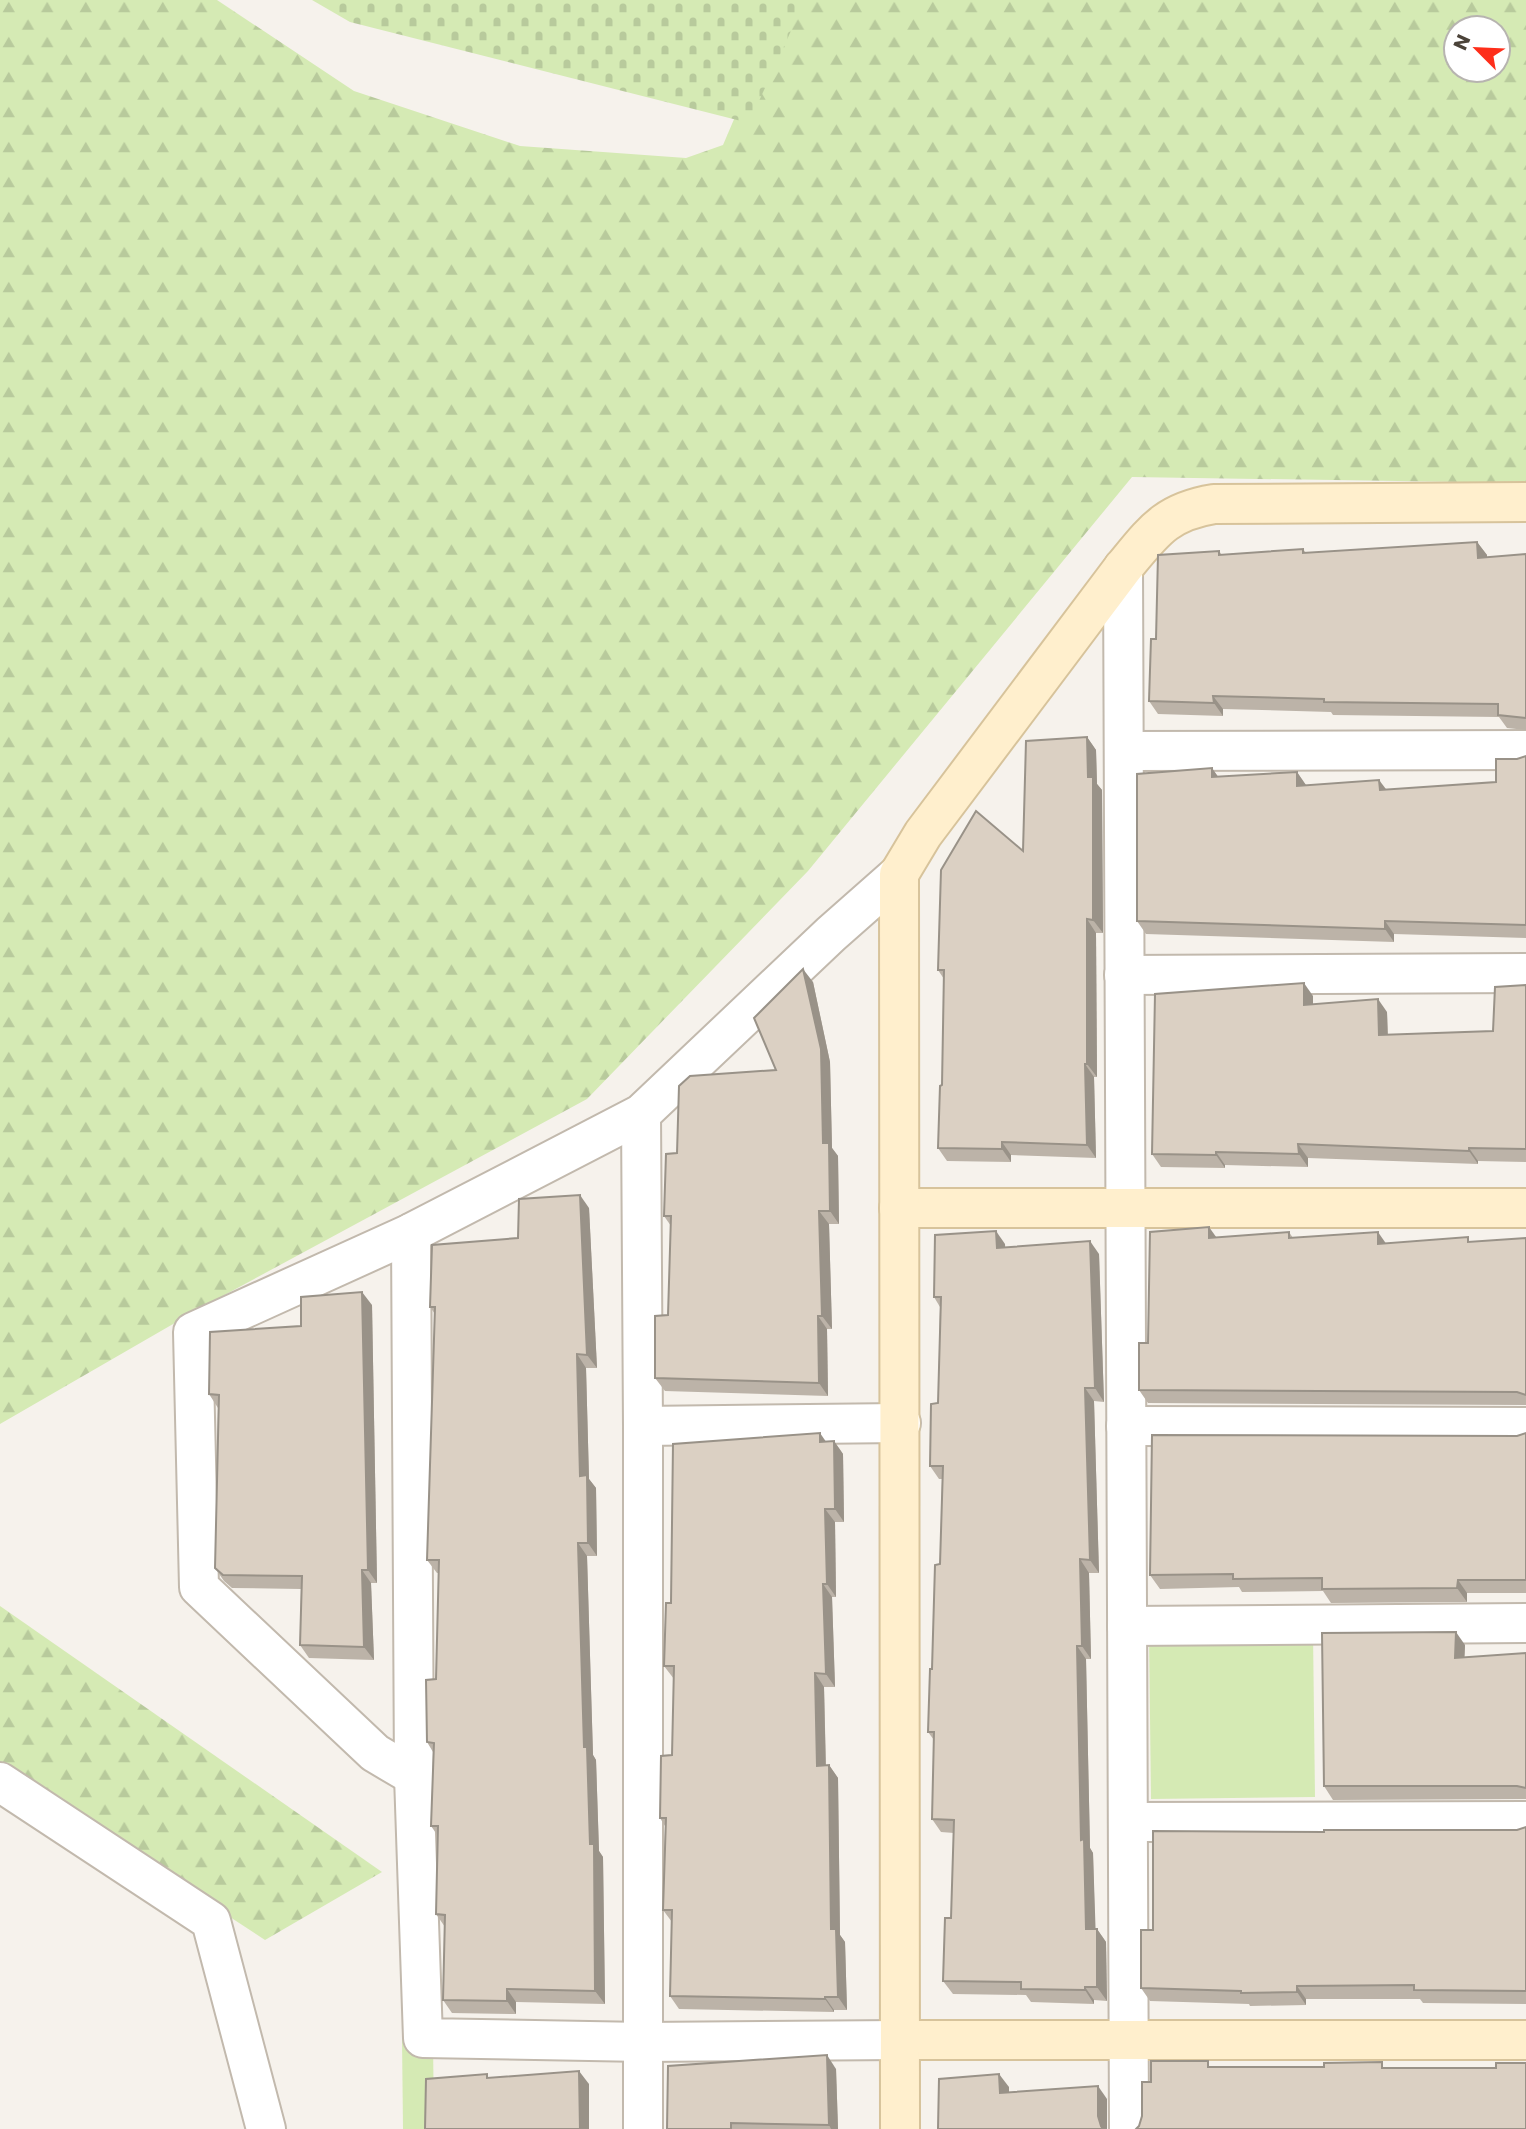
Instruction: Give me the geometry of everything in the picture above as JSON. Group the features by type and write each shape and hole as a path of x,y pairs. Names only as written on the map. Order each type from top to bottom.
{"street":[{"path":"414,1776 375,1753 199,1587 193,1332 411,1233 641,1115 831,934 899,874 923,834 1123,568 1162,524 1190,508 1214,504 1526,502"},
{"path":"1123,568 1129,2129"},
{"path":"1124,751 1526,750"},
{"path":"899,874 900,2129"},
{"path":"1124,975 1526,973"},
{"path":"641,1115 643,2129"},
{"path":"900,1208 1526,1209"},
{"path":"411,1233 414,1776 423,2038 643,2042 1526,2040"},
{"path":"643,1426 901,1423"},
{"path":"1126,1426 1526,1427"},
{"path":"1127,1626 1526,1623"},
{"path":"0,1782 211,1922 266,2129"},
{"path":"1128,1822 1526,1821"}],"green space":[{"path":"0,0 217,0 354,91 520,146 686,158 723,145 785,0 1526,0 1526,483 1132,477 808,871 587,1099 206,1305 0,1424"},
{"path":"312,0 805,0 749,123 350,22"},
{"path":"0,1606 382,1872 265,1940 0,1767"},
{"path":"1313,1632 1315,1797 1151,1799 1149,1634"},
{"path":"402,2038 433,2039 434,2129 403,2129"}],"building":[{"path":"1477,542 1478,558 1526,554 1526,718 1498,715 1498,704 1324,702 1324,699 1213,696 1214,703 1149,701 1151,639 1156,639 1158,555 1219,551 1219,555 1303,549 1303,553"},
{"path":"1087,737 1088,777 1093,777 1093,920 1087,919 1087,1145 1002,1142 1002,1149 938,1148 944,970 938,970 941,870 976,811 1023,851 1026,741"},
{"path":"1526,756 1526,925 1385,921 1385,929 1137,921 1137,774 1212,768 1212,777 1297,772 1297,786 1379,780 1380,790 1496,782 1496,759"},
{"path":"803,969 821,1049 823,1143 829,1143 830,1211 819,1211 822,1316 818,1316 819,1383 655,1378 655,1316 668,1315 671,1216 664,1216 666,1154 677,1153 679,1086 690,1076 776,1070 754,1018"},
{"path":"1304,983 1304,1005 1378,999 1379,1035 1493,1031 1495,987 1526,985 1526,1149 1469,1148 1469,1151 1298,1144 1299,1154 1152,1154 1155,994"},
{"path":"580,1195 587,1355 577,1354 580,1476 587,1475 588,1543 578,1543 584,1747 587,1747 590,1844 594,1844 595,1991 507,1989 507,2001 443,2000 445,1915 436,1914 438,1826 431,1826 434,1743 427,1742 426,1680 436,1679 439,1560 427,1560 435,1307 430,1307 432,1245 518,1238 519,1199"},
{"path":"1209,1227 1209,1238 1289,1232 1289,1238 1378,1232 1378,1244 1468,1237 1468,1242 1526,1238 1526,1395 1517,1392 1139,1390 1139,1343 1148,1343 1150,1232"},
{"path":"996,1231 997,1248 1090,1241 1095,1388 1085,1388 1090,1560 1080,1559 1082,1646 1077,1646 1081,1840 1084,1839 1086,1929 1097,1929 1097,1987 1085,1987 1085,1990 1021,1989 1021,1982 943,1981 945,1918 951,1918 954,1820 932,1819 934,1732 928,1732 935,1565 940,1564 943,1466 930,1466 931,1404 938,1403 941,1297 934,1297 935,1235"},
{"path":"362,1292 368,1570 362,1570 364,1647 300,1645 302,1576 223,1575 215,1568 219,1395 209,1394 210,1332 301,1326 301,1297"},
{"path":"820,1433 820,1442 834,1441 835,1509 825,1509 827,1584 823,1584 826,1674 815,1673 817,1766 829,1765 831,1929 836,1929 838,1997 670,1996 672,1910 663,1910 666,1818 660,1818 661,1756 672,1755 674,1666 664,1666 666,1603 671,1603 673,1444"},
{"path":"1526,1433 1526,1580 1458,1580 1457,1588 1322,1589 1322,1578 1233,1579 1233,1574 1150,1575 1152,1435 1517,1436"},
{"path":"1456,1632 1455,1658 1526,1653 1526,1788 1324,1786 1322,1633"},
{"path":"1526,1827 1526,1991 1414,1990 1414,1985 1297,1986 1297,1992 1241,1993 1141,1988 1141,1930 1153,1930 1153,1831 1517,1830"},
{"path":"827,2055 829,2125 731,2123 731,2129 667,2129 668,2066"},
{"path":"1151,2061 1208,2061 1208,2067 1324,2067 1324,2063 1382,2062 1382,2068 1496,2068 1496,2063 1526,2063 1526,2129 1136,2129 1142,2116 1142,2082 1151,2082"},
{"path":"579,2071 580,2129 425,2129 426,2079 487,2074 487,2078"},
{"path":"999,2074 1000,2093 1098,2086 1098,2116 1103,2129 938,2129 939,2079"}]}
